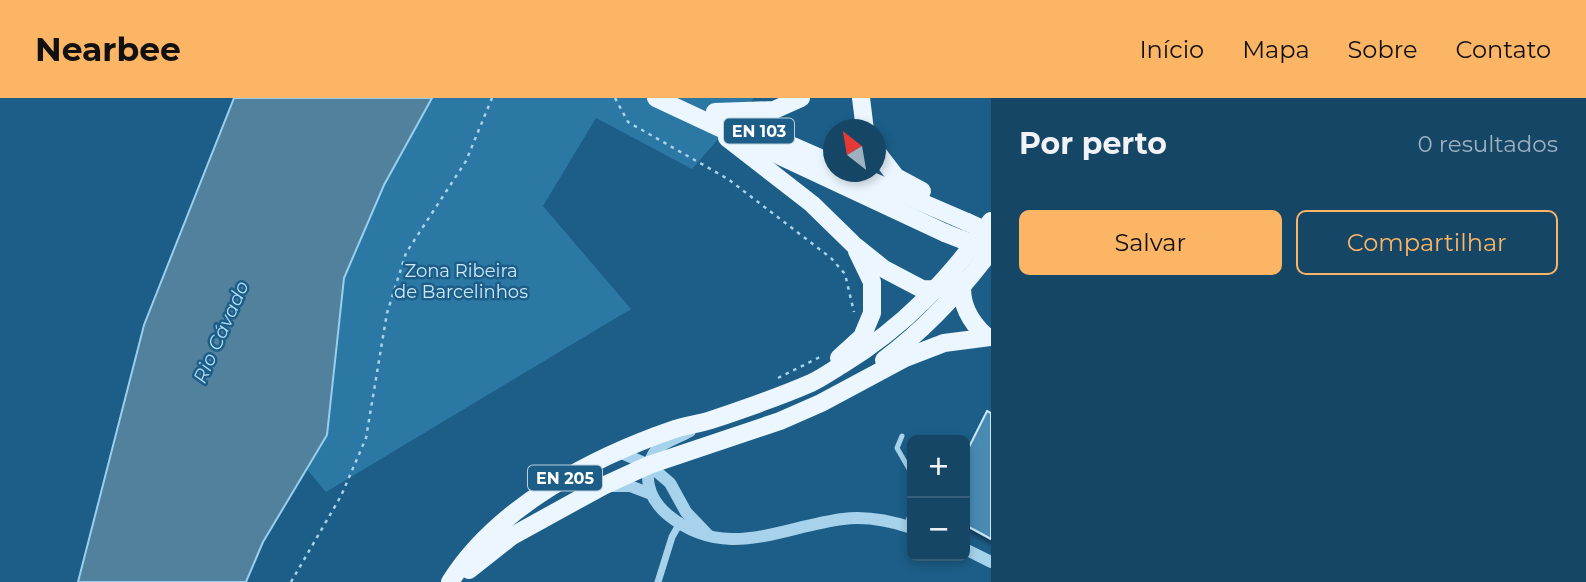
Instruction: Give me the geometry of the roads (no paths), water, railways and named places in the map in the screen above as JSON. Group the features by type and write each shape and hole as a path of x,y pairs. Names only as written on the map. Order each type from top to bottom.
{"main road":[{"name":"EN 103","path":"656,98 823,160"},
{"name":"EN 103","path":"684,98 715,118 946,233 991,250"},
{"path":"801,98 774,110 715,118 731,142 812,204 853,244 903,281 922,289 961,290"},
{"path":"862,98 864,119"},
{"path":"886,164 896,177 962,214 967,222"},
{"path":"874,182 991,233"},
{"name":"EN 205","path":"452,582 460,565 500,525 559,481 619,452 676,429 709,420 813,382 868,349 908,318 936,291 991,221"},
{"path":"813,382 862,337 872,313 872,282 853,244"},
{"name":"EN 205","path":"452,582 512,536 603,486 649,465 780,421 821,403 853,384 908,341 961,290 991,250"},
{"path":"962,260 965,271 961,290 965,307 975,326 988,336"},
{"path":"853,384 905,358 944,344 988,336"}],"street":[{"path":"709,420 686,434 659,445 649,465 648,482 651,494 663,511 684,528 727,541 761,538 844,519 874,519 907,527"},
{"path":"619,452 649,465 670,483 686,512 709,537"},
{"path":"670,483 672,458"},
{"path":"603,486 630,486 651,494"},
{"path":"658,582 672,537 686,512"},
{"path":"970,552 991,562"}],"lane":[{"path":"902,436 897,449 907,466"}],"water":[{"name":"Rio Cávado","path":"234,98 432,98 384,185 344,278 327,435 263,542 246,582 78,582 144,325"}],"park label":[{"name":"Zona Ribeira de Barcelinhos","path":"461,281"}]}
